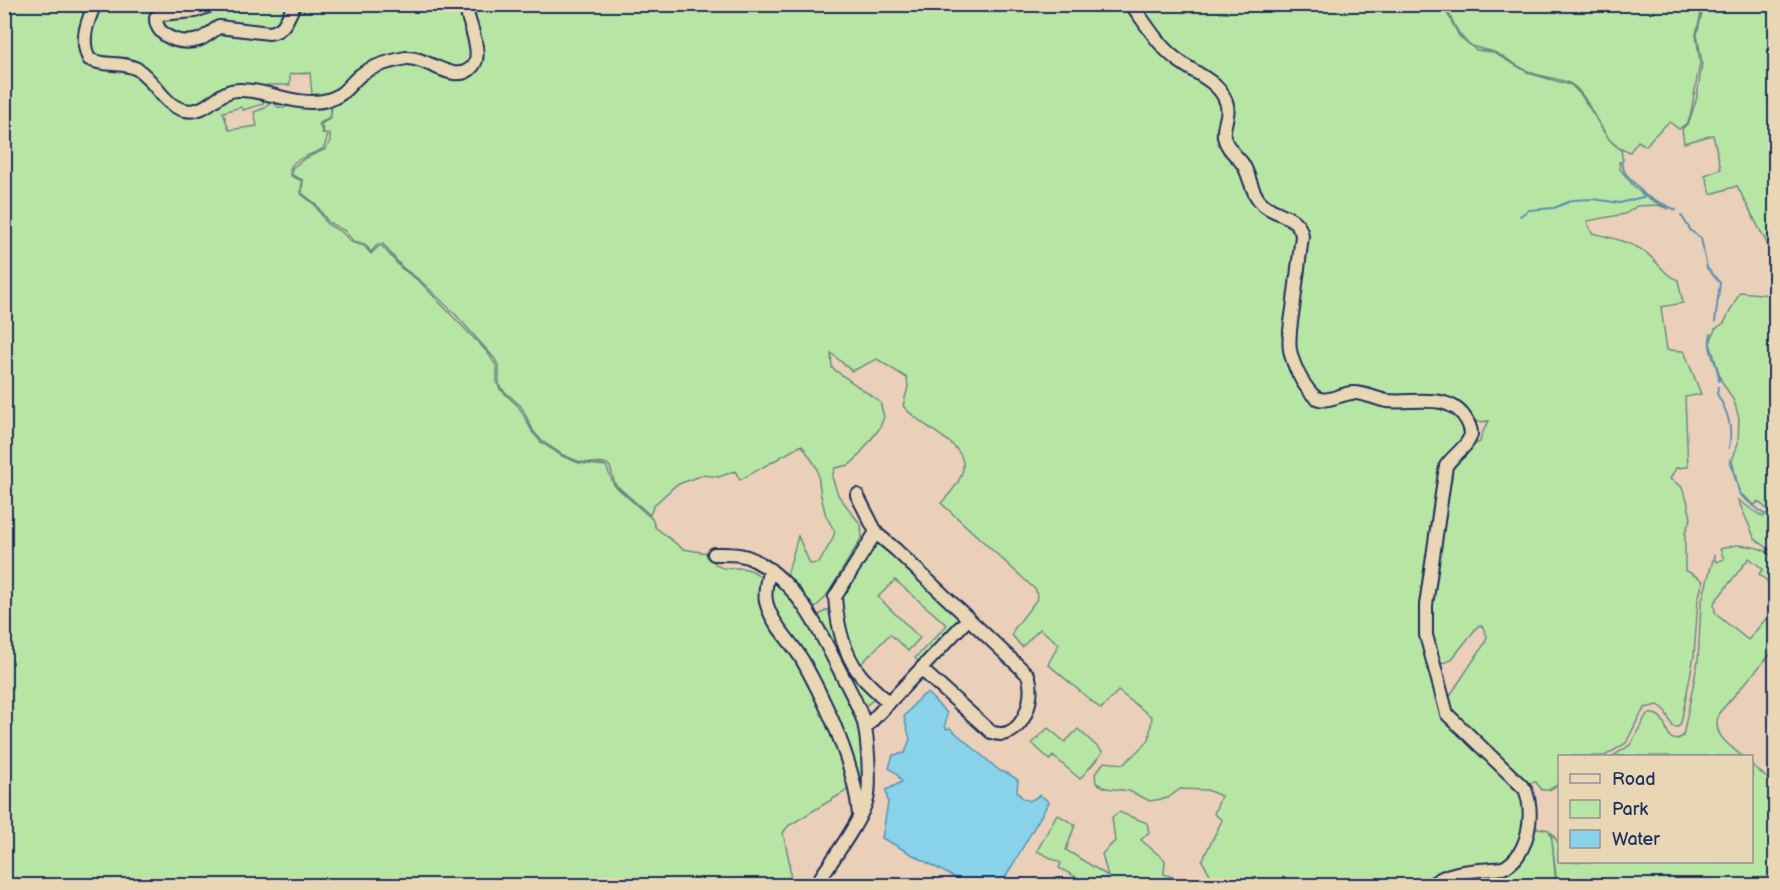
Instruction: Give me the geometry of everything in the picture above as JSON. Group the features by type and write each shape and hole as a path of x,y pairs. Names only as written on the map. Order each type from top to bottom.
{"street":[{"path":"95,4 87,23 85,37 89,59 102,64 135,68 179,109 193,111 200,110 228,92 239,90 259,92 296,102 325,101 338,97 364,72 405,58 420,59 448,72 466,71 476,62 478,52 465,4"},
{"path":"214,4 195,11 160,14 156,17 157,27 164,35 192,41 204,38 219,27 276,32 284,27 295,4"},
{"path":"1131,4 1174,58 1216,86 1223,95 1228,116 1224,139 1228,148 1243,164 1257,199 1270,210 1290,219 1301,229 1290,350 1302,380 1311,394 1323,400 1353,392 1388,401 1443,402 1457,408 1471,428 1471,436 1465,446 1452,457 1446,466 1426,605 1426,635 1446,714 1525,789 1530,800 1530,815 1524,843 1510,864 1503,868 1451,874 1430,885"},
{"path":"857,495 876,532 1028,675 1031,682 1029,707 1016,726 1005,733 991,732 921,669"},
{"path":"876,532 836,597 836,610 839,629 850,657 860,674 889,703"},
{"path":"714,554 752,558 770,569 788,586 812,619 848,687 865,728 869,787 867,799 859,816 815,885"},
{"path":"770,569 765,593 769,612 804,663 834,728 848,761 859,816"},
{"path":"865,728 968,619"}],"green space":[{"path":"5,5 91,5 84,57 128,68 177,111 227,95 259,96 264,100 263,104 243,110 241,107 223,112 229,130 257,126 254,112 265,108 271,100 278,107 284,108 289,105 331,102 329,117 319,124 323,134 328,135 324,148 301,158 292,165 290,170 291,176 302,181 301,194 315,205 327,224 343,233 351,242 364,246 371,254 382,246 401,268 420,282 488,353 497,367 497,383 500,389 519,407 533,433 541,442 562,456 579,463 606,466 614,485 652,519 655,527 683,549 707,553 722,568 743,568 762,578 762,585 833,735 849,783 846,791 788,826 783,833 789,860 791,885 5,886"},
{"path":"98,5 207,5 161,10 165,40 213,33 268,37 298,5 463,5 474,57 459,71 416,55 320,98 312,95 310,73 290,74 290,85 267,85 264,88 208,103 179,106 141,69 107,61 90,54 90,23"},
{"path":"221,5 292,5 271,31 233,25 193,38 164,31 162,16"},
{"path":"468,5 1128,5 1163,49 1215,89 1223,101 1220,132 1237,161 1250,192 1298,230 1284,338 1305,393 1434,405 1454,410 1466,428 1463,438 1449,456 1423,603 1441,709 1525,792 1526,828 1507,863 1425,886 1093,886 1059,868 1061,863 1037,851 1057,814 1075,825 1066,850 1108,876 1102,854 1115,841 1112,817 1119,812 1147,823 1149,832 1141,840 1165,860 1164,874 1188,883 1205,882 1210,874 1202,861 1222,820 1214,814 1221,796 1207,790 1180,789 1168,798 1150,801 1129,791 1106,788 1096,783 1095,774 1104,762 1124,764 1149,740 1152,717 1118,691 1101,709 1048,664 1059,644 1040,629 1022,647 1012,635 1037,599 1036,590 941,503 957,484 963,469 961,457 943,437 903,406 908,387 907,378 877,359 852,371 831,353 832,368 880,402 884,417 879,429 856,459 849,465 835,468 832,477 838,495 861,525 862,537 829,592 812,610 786,579 798,536 810,564 819,563 835,532 826,516 817,468 802,445 740,480 735,471 719,477 703,475 676,485 654,505 650,515 615,484 607,464 580,462 563,455 542,441 534,432 521,406 501,388 499,367 495,359 455,314 421,281 402,267 383,244 378,244 371,252 365,244 353,241 345,231 328,222 316,204 302,193 303,180 292,175 292,168 304,159 326,149 330,141 330,134 324,133 321,124 331,118 332,102 358,79 400,62 475,69"},
{"path":"1138,5 1443,5 1459,36 1476,50 1492,52 1531,74 1571,85 1581,95 1609,139 1621,150 1623,161 1619,162 1620,169 1635,188 1646,197 1669,209 1658,205 1637,206 1625,214 1587,221 1592,233 1642,250 1668,275 1678,280 1683,303 1661,307 1667,350 1684,351 1701,394 1685,397 1688,467 1676,468 1670,479 1681,486 1691,518 1685,533 1685,570 1703,582 1698,600 1694,656 1681,723 1678,727 1673,727 1664,709 1658,705 1645,708 1626,743 1607,755 1558,755 1558,785 1549,790 1542,790 1536,782 1527,783 1452,720 1447,700 1485,643 1487,636 1482,626 1478,626 1451,660 1438,665 1428,625 1449,467 1466,449 1480,442 1489,421 1478,422 1471,419 1469,413 1461,406 1319,393 1311,387 1294,352 1305,232 1266,204 1227,137 1232,108 1168,46"},
{"path":"1444,5 1703,5 1696,34 1700,63 1688,122 1679,129 1669,122 1646,146 1638,141 1630,152 1620,149 1605,134 1581,93 1574,86 1565,81 1530,72 1493,52 1470,45 1459,33"},
{"path":"1704,5 1775,5 1775,259 1737,186 1711,194 1705,175 1721,169 1713,135 1684,143 1682,129 1689,122 1697,97 1702,63 1697,34"},
{"path":"1775,288 1776,553 1755,539 1738,500 1763,517 1769,511 1758,501 1755,505 1739,490 1732,461 1738,443 1739,418 1734,401 1721,380 1710,343 1715,329 1724,323 1740,292 1771,295"},
{"path":"879,542 960,618 959,623 921,664 915,658 947,625 895,580 878,597 920,638 908,651 890,634 859,666 849,646 839,602 875,543"},
{"path":"1736,545 1759,548 1772,558 1776,572 1775,588 1759,574 1763,569 1749,558 1714,603 1718,616 1748,640 1775,608 1775,649 1719,713 1717,721 1722,738 1741,755 1615,755 1630,745 1647,714 1655,714 1661,718 1671,738 1676,739 1683,736 1698,661 1701,604 1714,556 1716,562 1724,559 1720,549"},
{"path":"773,581 778,582 799,606 814,628 859,724 864,791 860,791 771,607 770,588"},
{"path":"832,607 834,620 876,697 861,710 820,623 819,615"},
{"path":"1048,728 1065,742 1078,729 1103,752 1080,779 1053,756 1050,760 1032,743"},
{"path":"1753,766 1775,785 1775,885 1557,885 1551,832 1558,842 1558,863 1753,863"},
{"path":"1533,827 1549,830 1556,885 1436,886 1441,881 1504,871"}],"water":[{"path":"927,693 947,713 945,726 947,729 950,728 1000,771 1018,780 1017,791 1022,798 1030,801 1040,795 1049,802 1005,878 998,885 968,885 882,838 888,803 886,790 902,782 889,768 893,755 905,753 910,739 904,717 919,698"}],"waterway":[{"path":"1621,162 1625,173 1645,195"},
{"path":"1520,216 1529,210 1554,208 1573,200 1593,199 1620,203 1646,196 1676,210"},
{"path":"1681,215 1691,231 1701,238 1707,268 1720,283 1715,322"},
{"path":"1711,334 1710,347 1719,381"},
{"path":"1718,387 1717,394 1727,413 1730,426 1729,448"},
{"path":"1730,459 1740,495 1764,514"}]}
